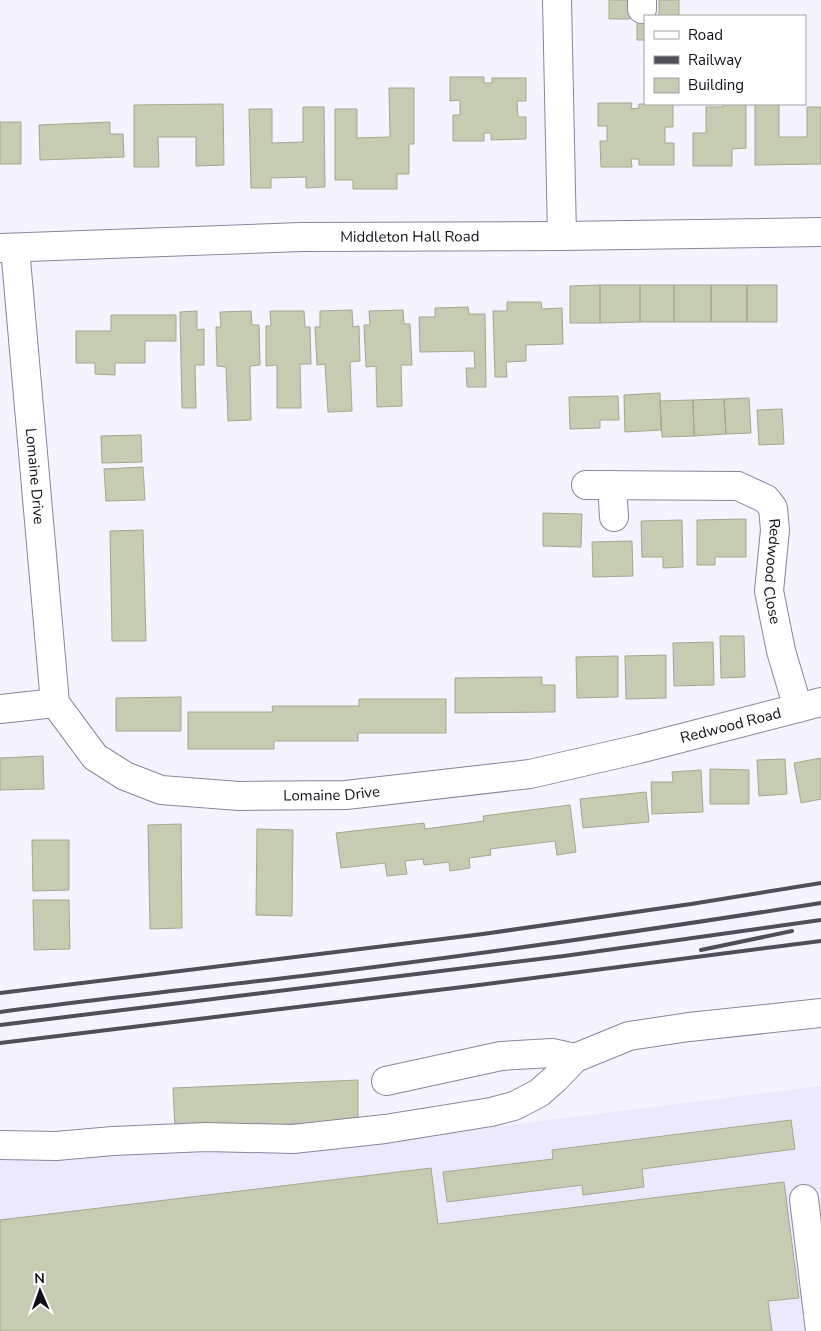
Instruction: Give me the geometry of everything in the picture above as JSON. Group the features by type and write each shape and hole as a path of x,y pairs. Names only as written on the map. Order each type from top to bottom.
{"street":[{"path":"557,0 562,236"},
{"name":"Middleton Hall Road","path":"8,248 302,237 562,236 821,232"},
{"name":"Lomaine Drive","path":"8,248 55,703 95,757 125,776 161,790 239,796 346,795 530,774 640,750"},
{"name":"Redwood Close","path":"614,517 599,485 738,486 766,499 773,508 775,530 768,591 781,651 810,705"},
{"path":"0,709 55,703"},
{"name":"Redwood Road","path":"640,750 810,705"},
{"path":"0,1145 56,1146 113,1141 206,1137 293,1139 385,1128 491,1112 514,1106 539,1093 575,1058 629,1036 688,1027 821,1012"},
{"path":"386,1081 501,1056 552,1053 575,1058"},
{"path":"804,1199 820,1331"}],"shaded area":[{"path":"821,1086 821,1331 0,1331 0,1158 317,1149"}],"building":[{"path":"609,0 630,0 630,19 609,19"},
{"path":"659,0 679,0 679,15 659,15"},
{"path":"637,19 644,20 644,40 637,40"},
{"path":"450,77 484,77 484,83 492,83 492,78 526,78 526,101 517,101 518,117 526,117 526,139 491,140 491,133 484,133 484,141 453,141 453,115 460,115 460,100 450,101"},
{"path":"389,88 414,88 414,144 409,144 409,174 397,174 397,189 353,189 353,180 335,180 335,109 357,109 357,138 390,137"},
{"path":"598,103 632,103 631,109 639,108 639,104 673,105 673,127 665,127 665,143 674,143 674,165 639,165 639,159 631,159 632,167 601,167 600,141 607,141 607,126 598,126"},
{"path":"223,104 224,165 196,166 196,137 158,137 159,167 134,167 134,105"},
{"path":"723,105 746,105 746,148 732,149 732,166 693,166 693,133 706,133 706,107 723,107"},
{"path":"755,105 779,105 779,137 807,137 807,107 821,107 821,164 755,165"},
{"path":"303,107 324,107 325,187 306,188 306,177 271,178 271,188 251,188 249,109 272,109 272,143 303,142"},
{"path":"0,122 21,122 21,164 0,164"},
{"path":"110,122 110,134 123,134 124,157 40,160 39,125"},
{"path":"600,285 600,323 570,323 570,286"},
{"path":"600,285 640,285 640,322 600,323"},
{"path":"640,285 674,285 674,322 640,322"},
{"path":"674,285 711,285 711,322 674,322"},
{"path":"711,285 747,285 747,322 711,322"},
{"path":"747,285 777,285 777,322 747,322"},
{"path":"507,302 541,302 542,309 562,308 563,344 526,345 526,361 506,362 507,377 495,377 493,311 507,311"},
{"path":"468,307 469,314 485,314 486,387 467,387 466,368 475,368 474,351 420,352 419,317 435,317 435,308"},
{"path":"352,310 353,327 359,326 360,361 350,362 352,411 328,412 325,364 317,365 315,327 320,327 320,311"},
{"path":"403,310 404,324 410,324 412,365 401,365 402,406 377,407 376,366 366,367 364,325 370,325 369,311"},
{"path":"197,311 197,330 204,329 204,365 195,365 196,408 182,408 180,312"},
{"path":"251,311 252,325 259,325 260,365 250,366 251,420 228,421 226,367 217,366 216,327 221,327 220,312"},
{"path":"270,311 304,311 305,327 310,327 311,364 300,364 301,408 277,408 277,365 266,366 266,326 271,326"},
{"path":"111,315 176,315 176,341 145,341 145,363 115,363 115,375 95,374 95,363 76,363 76,331 111,331"},
{"path":"660,393 661,430 625,432 624,395"},
{"path":"618,396 619,420 600,420 600,428 570,429 569,397"},
{"path":"749,398 751,433 726,434 724,399"},
{"path":"724,399 726,434 694,436 693,400"},
{"path":"693,400 694,436 662,437 660,401"},
{"path":"782,409 784,444 759,445 757,410"},
{"path":"141,435 142,462 102,463 101,436"},
{"path":"143,467 145,500 106,501 104,469"},
{"path":"543,513 582,514 581,547 543,546"},
{"path":"746,519 746,557 715,557 715,565 697,565 697,520"},
{"path":"682,520 683,567 663,568 663,557 642,557 641,521"},
{"path":"143,530 146,641 112,641 110,531"},
{"path":"632,541 633,576 593,577 592,542"},
{"path":"720,636 744,636 745,677 721,678"},
{"path":"713,642 714,685 674,686 673,643"},
{"path":"666,655 666,698 626,699 625,656"},
{"path":"618,656 618,697 577,698 576,657"},
{"path":"542,677 542,685 555,685 555,712 455,713 455,678"},
{"path":"181,697 181,731 116,731 116,698"},
{"path":"359,699 446,699 446,733 358,733 358,741 274,741 274,749 188,749 188,712 273,712 272,706 359,706"},
{"path":"43,756 44,789 0,790 0,758"},
{"path":"821,758 821,799 801,803 794,763"},
{"path":"785,759 787,794 759,796 757,760"},
{"path":"710,769 749,770 749,804 710,804"},
{"path":"701,770 703,812 652,814 651,782 673,782 672,772"},
{"path":"646,792 649,822 583,828 580,799"},
{"path":"570,805 576,852 557,855 555,841 490,849 491,855 469,858 470,868 450,871 449,862 424,865 423,859 405,861 407,874 387,876 385,863 341,868 336,833 424,823 425,829 484,821 483,816"},
{"path":"181,824 182,928 150,929 148,825"},
{"path":"257,829 293,830 292,916 256,915"},
{"path":"32,840 69,840 69,890 33,891"},
{"path":"33,900 69,900 70,949 34,950"},
{"path":"358,1080 358,1122 175,1128 173,1088"},
{"path":"791,1120 795,1149 642,1169 644,1187 583,1195 582,1185 447,1202 443,1172 553,1159 552,1150"},
{"path":"431,1168 438,1224 784,1182 799,1298 768,1301 772,1331 0,1331 0,1220"}],"railway":[{"path":"0,993 483,934 821,883"},
{"path":"0,1012 343,971 642,930 821,903"},
{"path":"0,1025 564,956 821,920"},
{"path":"701,950 792,931"},
{"path":"0,1043 471,986 821,941"}]}
